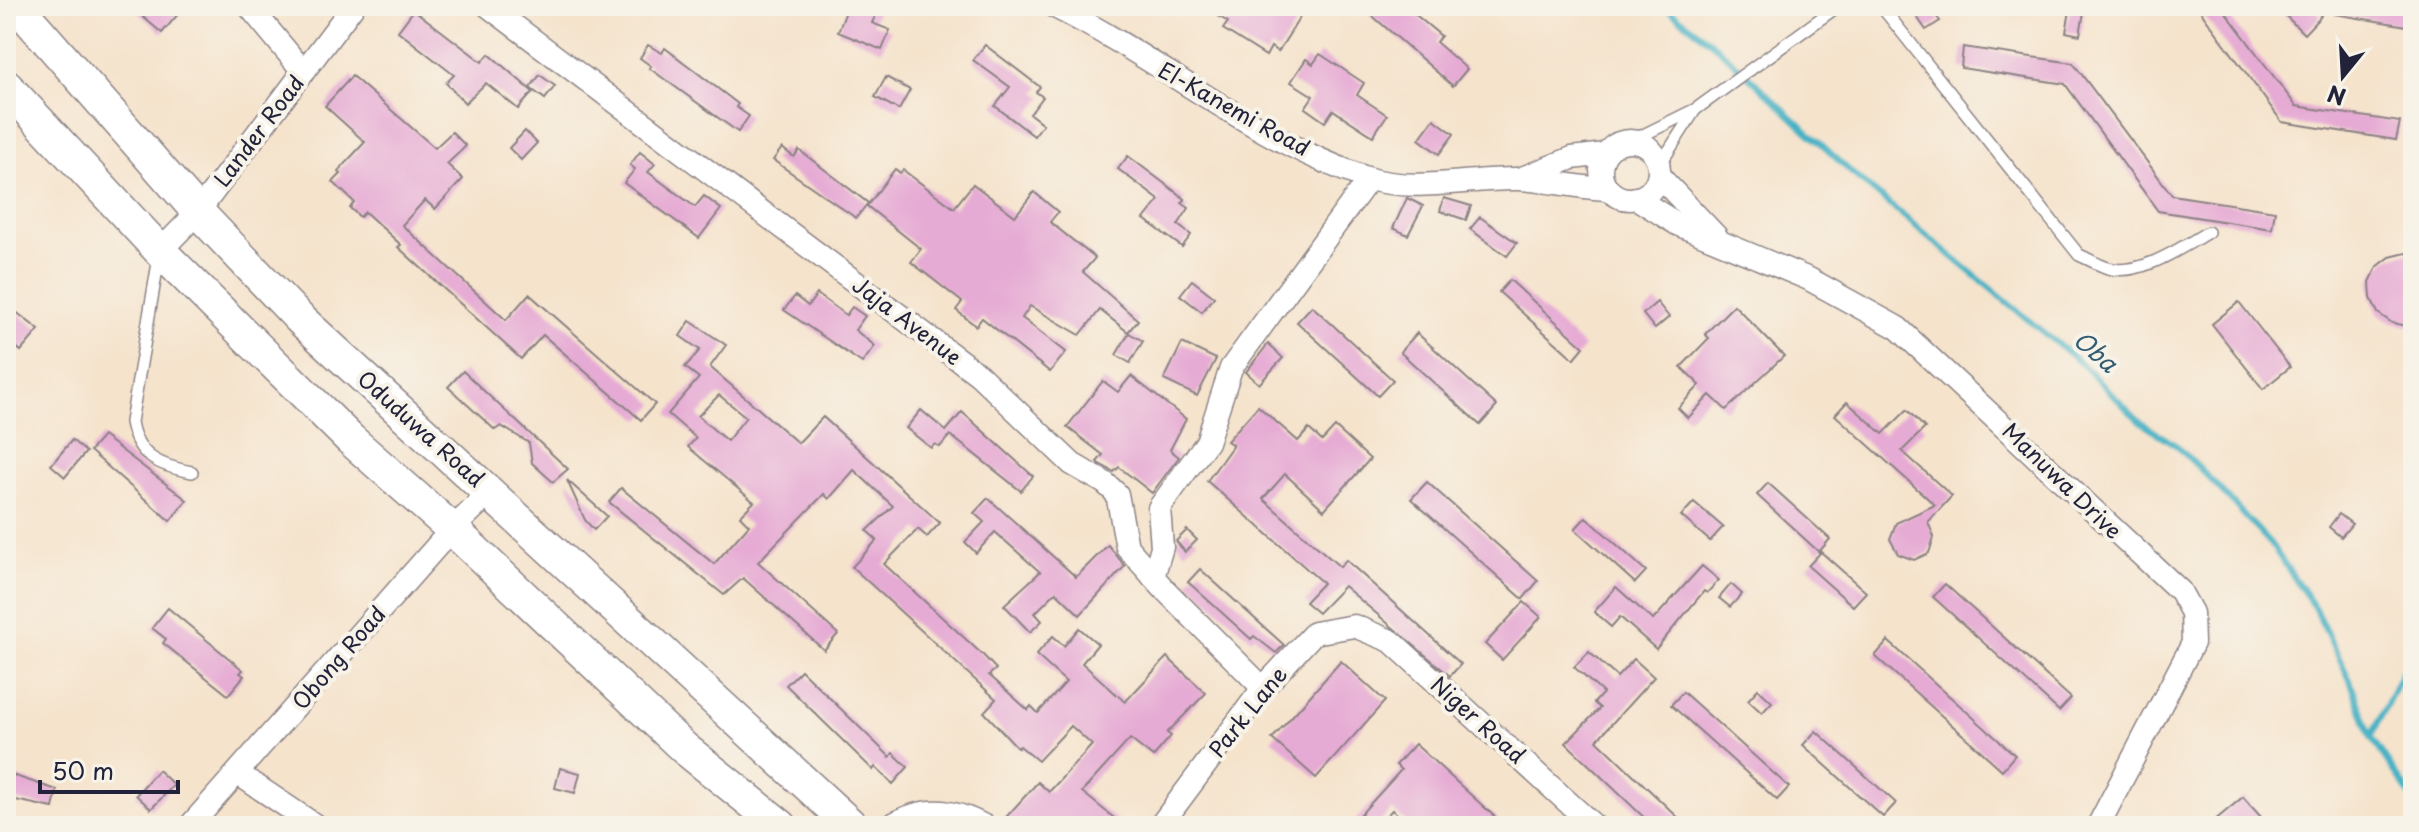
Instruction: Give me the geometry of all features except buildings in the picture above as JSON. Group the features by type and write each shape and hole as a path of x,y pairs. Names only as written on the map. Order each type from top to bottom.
{"street":[{"name":"Oduduwa Road","path":"17,6 198,212 299,318 852,826"},
{"path":"249,6 303,71"},
{"name":"Lander Road","path":"160,251 198,212 353,6"},
{"name":"Jaja Avenue","path":"488,6 979,375 1072,464 1105,483 1117,494 1127,547 1263,688"},
{"name":"El-Kanemi Road","path":"1053,6 1250,124 1369,179 1428,183 1520,179 1567,187 1608,189"},
{"path":"6,86 160,251 350,439 452,529 753,812 781,826"},
{"path":"1631,141 1650,148 1659,171 1648,193 1626,199 1608,189 1601,171 1605,154 1621,142 1631,141"},
{"name":"El-Kanemi Road","path":"1520,179 1572,158 1605,154"},
{"name":"Manuwa Drive","path":"1659,171 1719,240"},
{"path":"1153,577 1162,547 1159,508 1207,442 1231,368 1369,179"},
{"name":"Manuwa Drive","path":"1636,198 1677,224 1809,279 1898,328 2180,591 2192,613 2193,643 2098,826"},
{"name":"Obong Road","path":"190,826 452,529 491,492"},
{"name":"Park Lane","path":"1160,826 1263,688 1314,633 1354,626"},
{"name":"Niger Road","path":"1354,626 1391,641 1594,826"},
{"path":"237,773 316,826"},
{"path":"921,826 938,809"},
{"path":"890,826 904,817 938,809 984,826"}],"lane":[{"path":"1881,6 2079,255 2111,269 2135,267 2171,254 2208,232"},
{"path":"1631,141 1696,109 1836,7"},
{"path":"1659,171 1696,109"},
{"path":"160,251 131,422 134,438 152,461 192,472"}],"waterway":[{"name":"Oba","path":"1664,6 1716,46 1854,175 2085,367 2140,422 2177,446 2214,483 2270,543 2313,605 2350,680 2371,737 2413,800"},
{"path":"2371,737 2413,650"}]}
